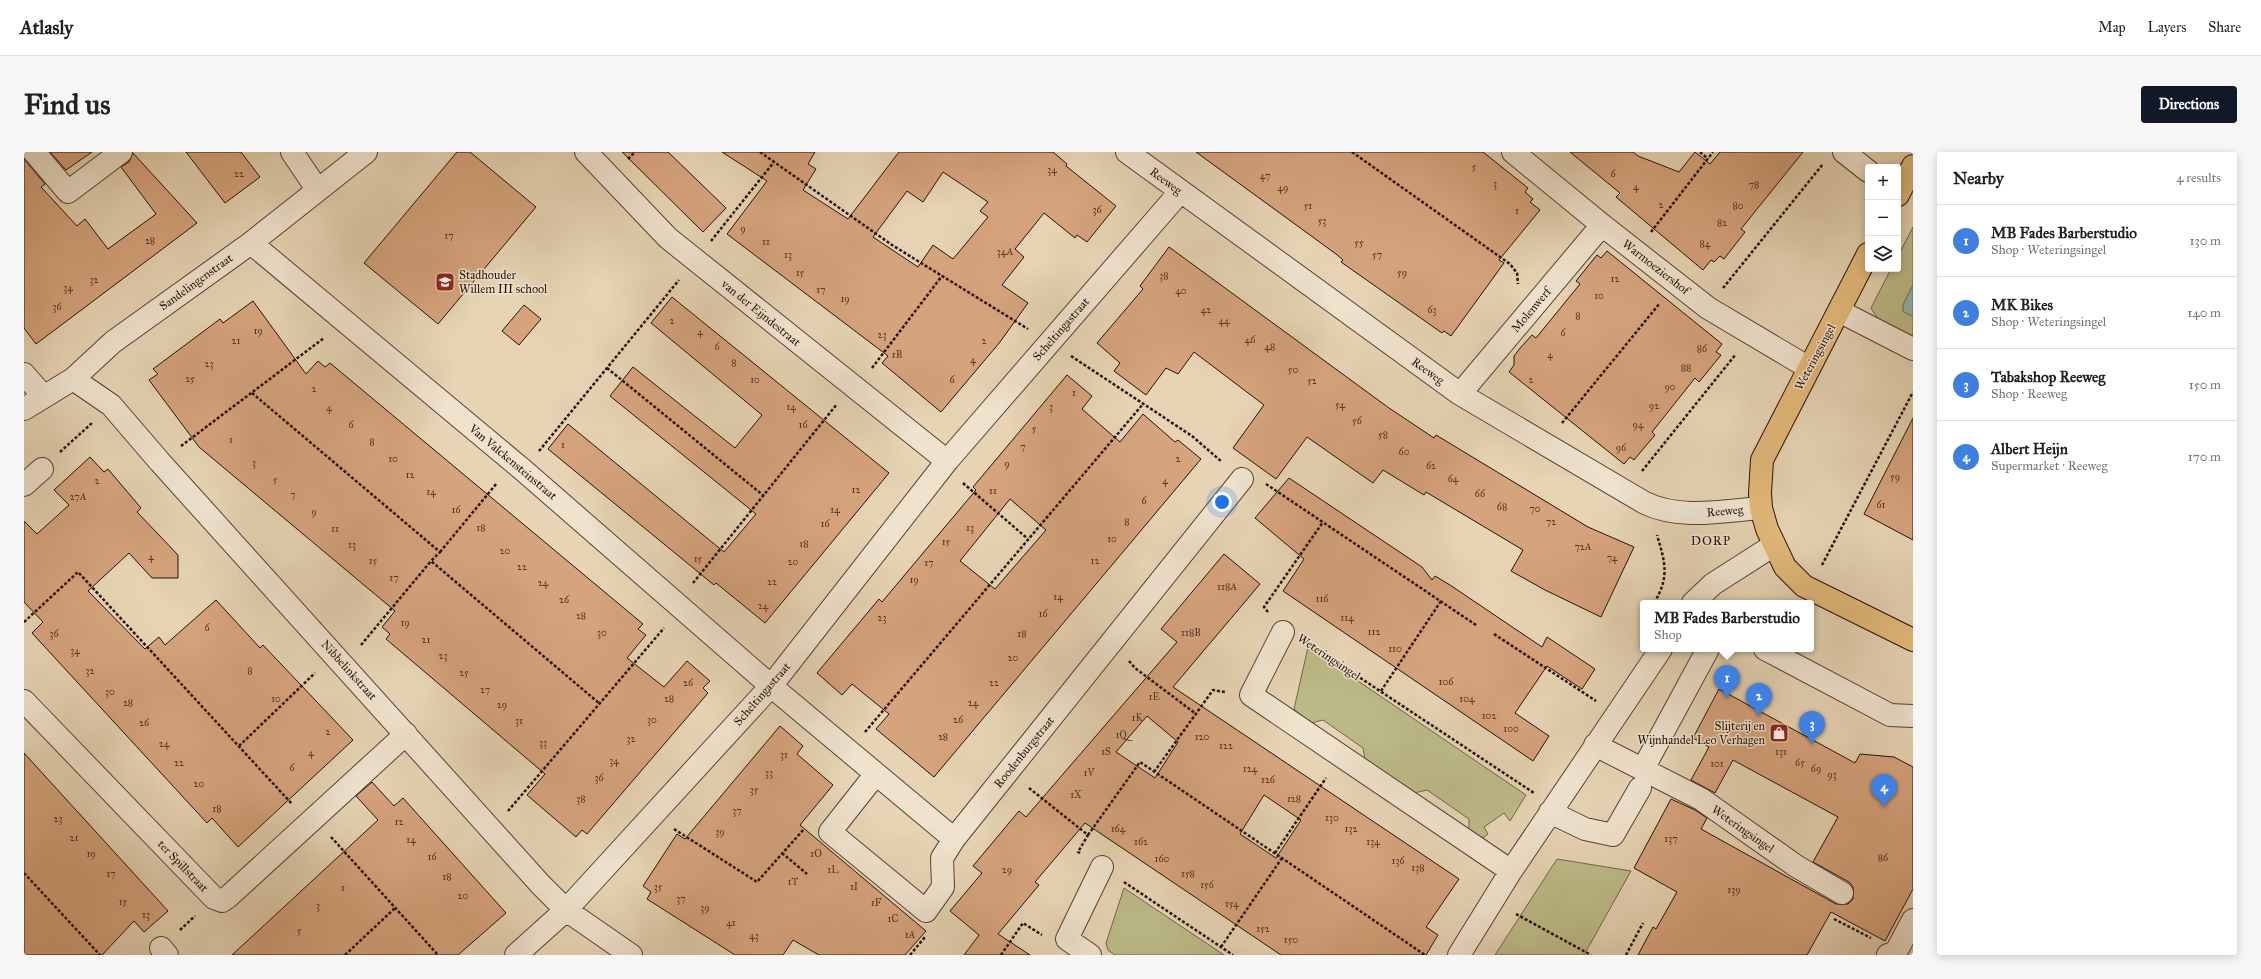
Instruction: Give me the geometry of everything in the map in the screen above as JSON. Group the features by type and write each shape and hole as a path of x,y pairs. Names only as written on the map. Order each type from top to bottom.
{"main road":[{"path":"1901,189 1913,166"},
{"name":"Weteringsingel","path":"1762,460 1865,260"},
{"name":"Reeweg","path":"1762,460 1761,508 1774,545 1785,567 1804,586 1913,640"}],"street":[{"path":"34,152 68,192 121,152"},
{"path":"292,152 317,189"},
{"name":"Sandelingenstraat","path":"24,409 73,379 113,342 251,243 317,189 366,152"},
{"name":"van der Eijndestraat","path":"586,152 668,238 854,387 945,464"},
{"name":"Reeweg","path":"1127,152 1180,192 1460,394 1625,492 1657,509 1698,513 1761,508"},
{"name":"Warmoeziershof","path":"1513,152 1602,225 1708,308 1809,368"},
{"path":"1836,155 1865,170"},
{"name":"Scheltingastraat","path":"516,955 566,910 771,686 945,464 1180,192"},
{"name":"Molenwerf","path":"1460,394 1602,225"},
{"name":"Van Valckensteinstraat","path":"251,243 519,466 771,686"},
{"path":"1839,311 1913,349"},
{"path":"24,374 44,397"},
{"name":"Nibbelinkstraat","path":"73,379 111,405 160,462 566,910 631,955"},
{"path":"24,485 42,469"},
{"name":"Roodenburgstraat","path":"830,832 926,911 943,887 942,858 954,839 1242,479"},
{"path":"1696,600 1713,584 1774,545"},
{"name":"Weteringsingel","path":"1251,696 1283,632"},
{"path":"1459,955 1511,871 1658,652"},
{"path":"1552,809 1585,829 1613,835 1706,652"},
{"path":"1771,652 1890,715 1913,716"},
{"path":"771,686 875,775 954,839"},
{"path":"1251,696 1511,871"},
{"name":"ter Spillstraat","path":"24,701 214,898 222,901 228,898 313,821 406,734"},
{"name":"Weteringsingel","path":"1595,745 1642,778 1701,798 1796,866 1842,893"},
{"path":"830,832 875,775"},
{"path":"1090,955 1067,939 1102,867"},
{"path":"1892,953 1913,920"}],"path":[{"path":"760,152 892,245 1050,342 1192,436 1242,479 1260,480 1476,625"},
{"path":"1352,152 1514,268 1517,273 1521,306 1528,314"},
{"path":"1700,152 1708,158"},
{"path":"1636,251 1713,152"},
{"path":"1708,308 1836,155"},
{"path":"239,746 339,660 519,466 607,368 696,261 774,162"},
{"path":"492,830 600,704 764,496 854,387 942,276"},
{"path":"1545,445 1676,282"},
{"path":"160,462 345,322"},
{"path":"1625,492 1752,334"},
{"path":"607,368 764,496"},
{"path":"1804,586 1824,562 1913,392"},
{"path":"252,393 440,552"},
{"path":"848,752 1143,404"},
{"path":"42,469 94,421"},
{"path":"945,464 1028,539"},
{"path":"1655,600 1665,579 1665,562 1654,523 1657,509"},
{"path":"1283,632 1264,607 1323,522"},
{"path":"431,561 600,704"},
{"path":"24,622 78,572 239,746 313,821 438,955"},
{"path":"1381,691 1441,601"},
{"name":"Weteringsingel","path":"1283,632 1294,633 1552,809"},
{"path":"1494,634 1616,714"},
{"path":"1114,640 1124,648 1126,657 1135,668 1196,714"},
{"path":"1154,772 1213,690 1251,696"},
{"path":"1275,853 1341,756"},
{"path":"1233,955 1078,852 1088,835 1140,762 1426,955"},
{"path":"1004,778 1013,786 1022,785 1033,789 1088,835"},
{"path":"652,815 757,882 804,828 830,832"},
{"path":"782,853 808,874"},
{"path":"1221,947 1282,858"},
{"path":"24,873 100,955"},
{"path":"1842,893 1830,917 1892,953"},
{"path":"164,952 214,898"},
{"path":"1493,901 1591,955"},
{"path":"345,955 395,908"},
{"path":"1001,955 1023,923 1043,935 1067,939"},
{"path":"1626,955 1643,923"}],"shaded area":[{"path":"1913,227 1913,285 1903,305 1903,311 1913,317 1913,336 1878,319 1871,308 1889,272 1901,272 1901,250"},
{"path":"1308,647 1526,795 1510,821 1504,813 1484,827 1488,834 1483,838 1469,830 1469,819 1427,790 1414,793 1365,759 1363,748 1323,720 1311,723 1294,709"},
{"path":"1557,859 1631,871 1584,955 1495,955"},
{"path":"1124,888 1224,955 1115,955 1108,950 1106,943"}],"water":[{"path":"1913,285 1913,317 1903,311 1903,305"}],"building":[{"path":"50,152 92,152 66,170"},
{"path":"186,152 241,152 260,177 225,203"},
{"path":"457,152 470,152 536,207 438,324 364,263"},
{"path":"622,152 668,152 726,208 703,232"},
{"path":"722,152 815,152 808,164 816,169 803,190 848,219 899,152 1053,152 1067,164 1066,166 1116,206 1087,242 1077,235 1075,238 1044,213 1015,249 1024,257 1002,285 1028,303 1000,342 941,412 882,363 888,356 727,234 767,181","holes":["943,172 988,202 980,211 988,217 953,259 933,245 918,267 873,237 907,191 923,202"]},
{"path":"1196,152 1483,152 1528,188 1525,192 1533,199 1530,202 1540,210 1499,260 1504,263 1451,336 1444,331 1442,333 1341,262 1343,260 1336,254"},
{"path":"1570,152 1633,152 1638,156 1679,172 1695,152 1710,164 1720,152 1803,152 1741,229 1745,232 1724,259 1720,256 1714,262 1711,260 1703,270 1616,197 1620,193"},
{"path":"133,153 197,223 36,344 24,328 24,159 45,184 41,187 77,226 85,219 108,249 156,214 121,167 129,162"},
{"path":"1169,247 1389,408 1434,438 1436,435 1588,527 1634,547 1601,617 1545,590 1511,571 1523,550 1426,492 1424,495 1383,470 1373,483 1307,437 1276,479 1233,448 1264,405 1194,352 1178,374 1166,368 1146,395 1114,371 1120,363 1097,343 1143,289 1140,286"},
{"path":"1607,251 1722,344 1716,352 1721,355 1699,382 1695,378 1652,432 1655,435 1634,460 1630,457 1624,464 1509,372 1514,365 1514,356 1521,347 1532,335 1536,338 1580,284 1576,281 1597,255 1601,258"},
{"path":"672,297 889,473 765,623 716,583 714,585 548,449 568,424 724,552 756,514 610,396 633,367 735,448 762,415 651,323"},
{"path":"253,301 306,374 318,361 325,367 330,363 643,624 638,629 646,635 627,658 664,687 687,661 710,681 703,688 708,693 587,834 582,830 576,837 527,795 545,774 386,639 390,634 382,627 395,611 199,447 149,380 158,374 153,369 220,319 223,323"},
{"path":"524,305 541,319 519,345 502,331"},
{"path":"1067,375 1092,396 1082,409 1120,442 1143,414 1175,442 1178,440 1201,459 934,777 876,729 889,714 852,684 842,695 817,673 879,599 882,602 976,490 973,487","holes":["1010,499 1046,530 995,589 960,561"]},
{"path":"1913,418 1913,540 1864,514"},
{"path":"90,457 104,472 108,469 141,508 137,512 178,555 178,578 152,578 129,553 88,591 145,649 159,637 165,645 216,600 260,648 263,645 353,740 238,847 212,818 207,823 32,633 43,622 24,602 24,521 37,534 69,505 54,490"},
{"path":"1289,478 1422,567 1432,580 1435,576 1450,585 1542,647 1547,637 1595,669 1582,689 1547,666 1515,713 1549,736 1533,761 1283,591 1304,559 1255,518"},
{"path":"1224,554 1260,584 1173,687 1459,879 1426,927 1438,935 1426,955 1281,955 1085,823 1035,882 1039,885 998,934 1030,955 964,955 979,935 950,911 982,873 973,866 1019,811 1026,817 1177,642 1161,629","holes":["1147,716 1178,742 1155,778 1116,752","1264,795 1301,820 1276,858 1240,834"]},
{"path":"1719,689 1855,763 1860,754 1894,757 1913,767 1913,889 1885,941 1831,912 1807,955 1638,955 1653,927 1656,929 1677,892 1634,868 1671,799 1695,810 1707,818 1701,829 1836,904 1848,904 1853,899 1853,887 1849,882 1813,862 1838,817 1733,760 1715,793 1691,780 1709,747 1693,738"},
{"path":"780,726 803,746 797,754 833,785 800,825 926,931 905,955 819,955 793,940 783,955 735,955 647,899 651,892 643,886 677,834 685,839"},
{"path":"24,753 168,911 144,932 134,921 102,955 24,955"},
{"path":"372,782 394,806 403,798 506,913 458,955 232,955 378,820 356,796"}],"place":[{"name":"Stadhouder Willem III school","path":"445,282"},
{"name":"MB Fades Barberstudio","path":"1727,698"},
{"name":"MK Bikes","path":"1759,716"},
{"name":"Slijterij en Wijnhandel Leo Verhagen","path":"1779,733"},
{"name":"Tabakshop Reeweg","path":"1812,744"},
{"name":"Albert Heijn","path":"1884,807"}],"district":[{"name":"DORP","path":"1711,540"}]}
